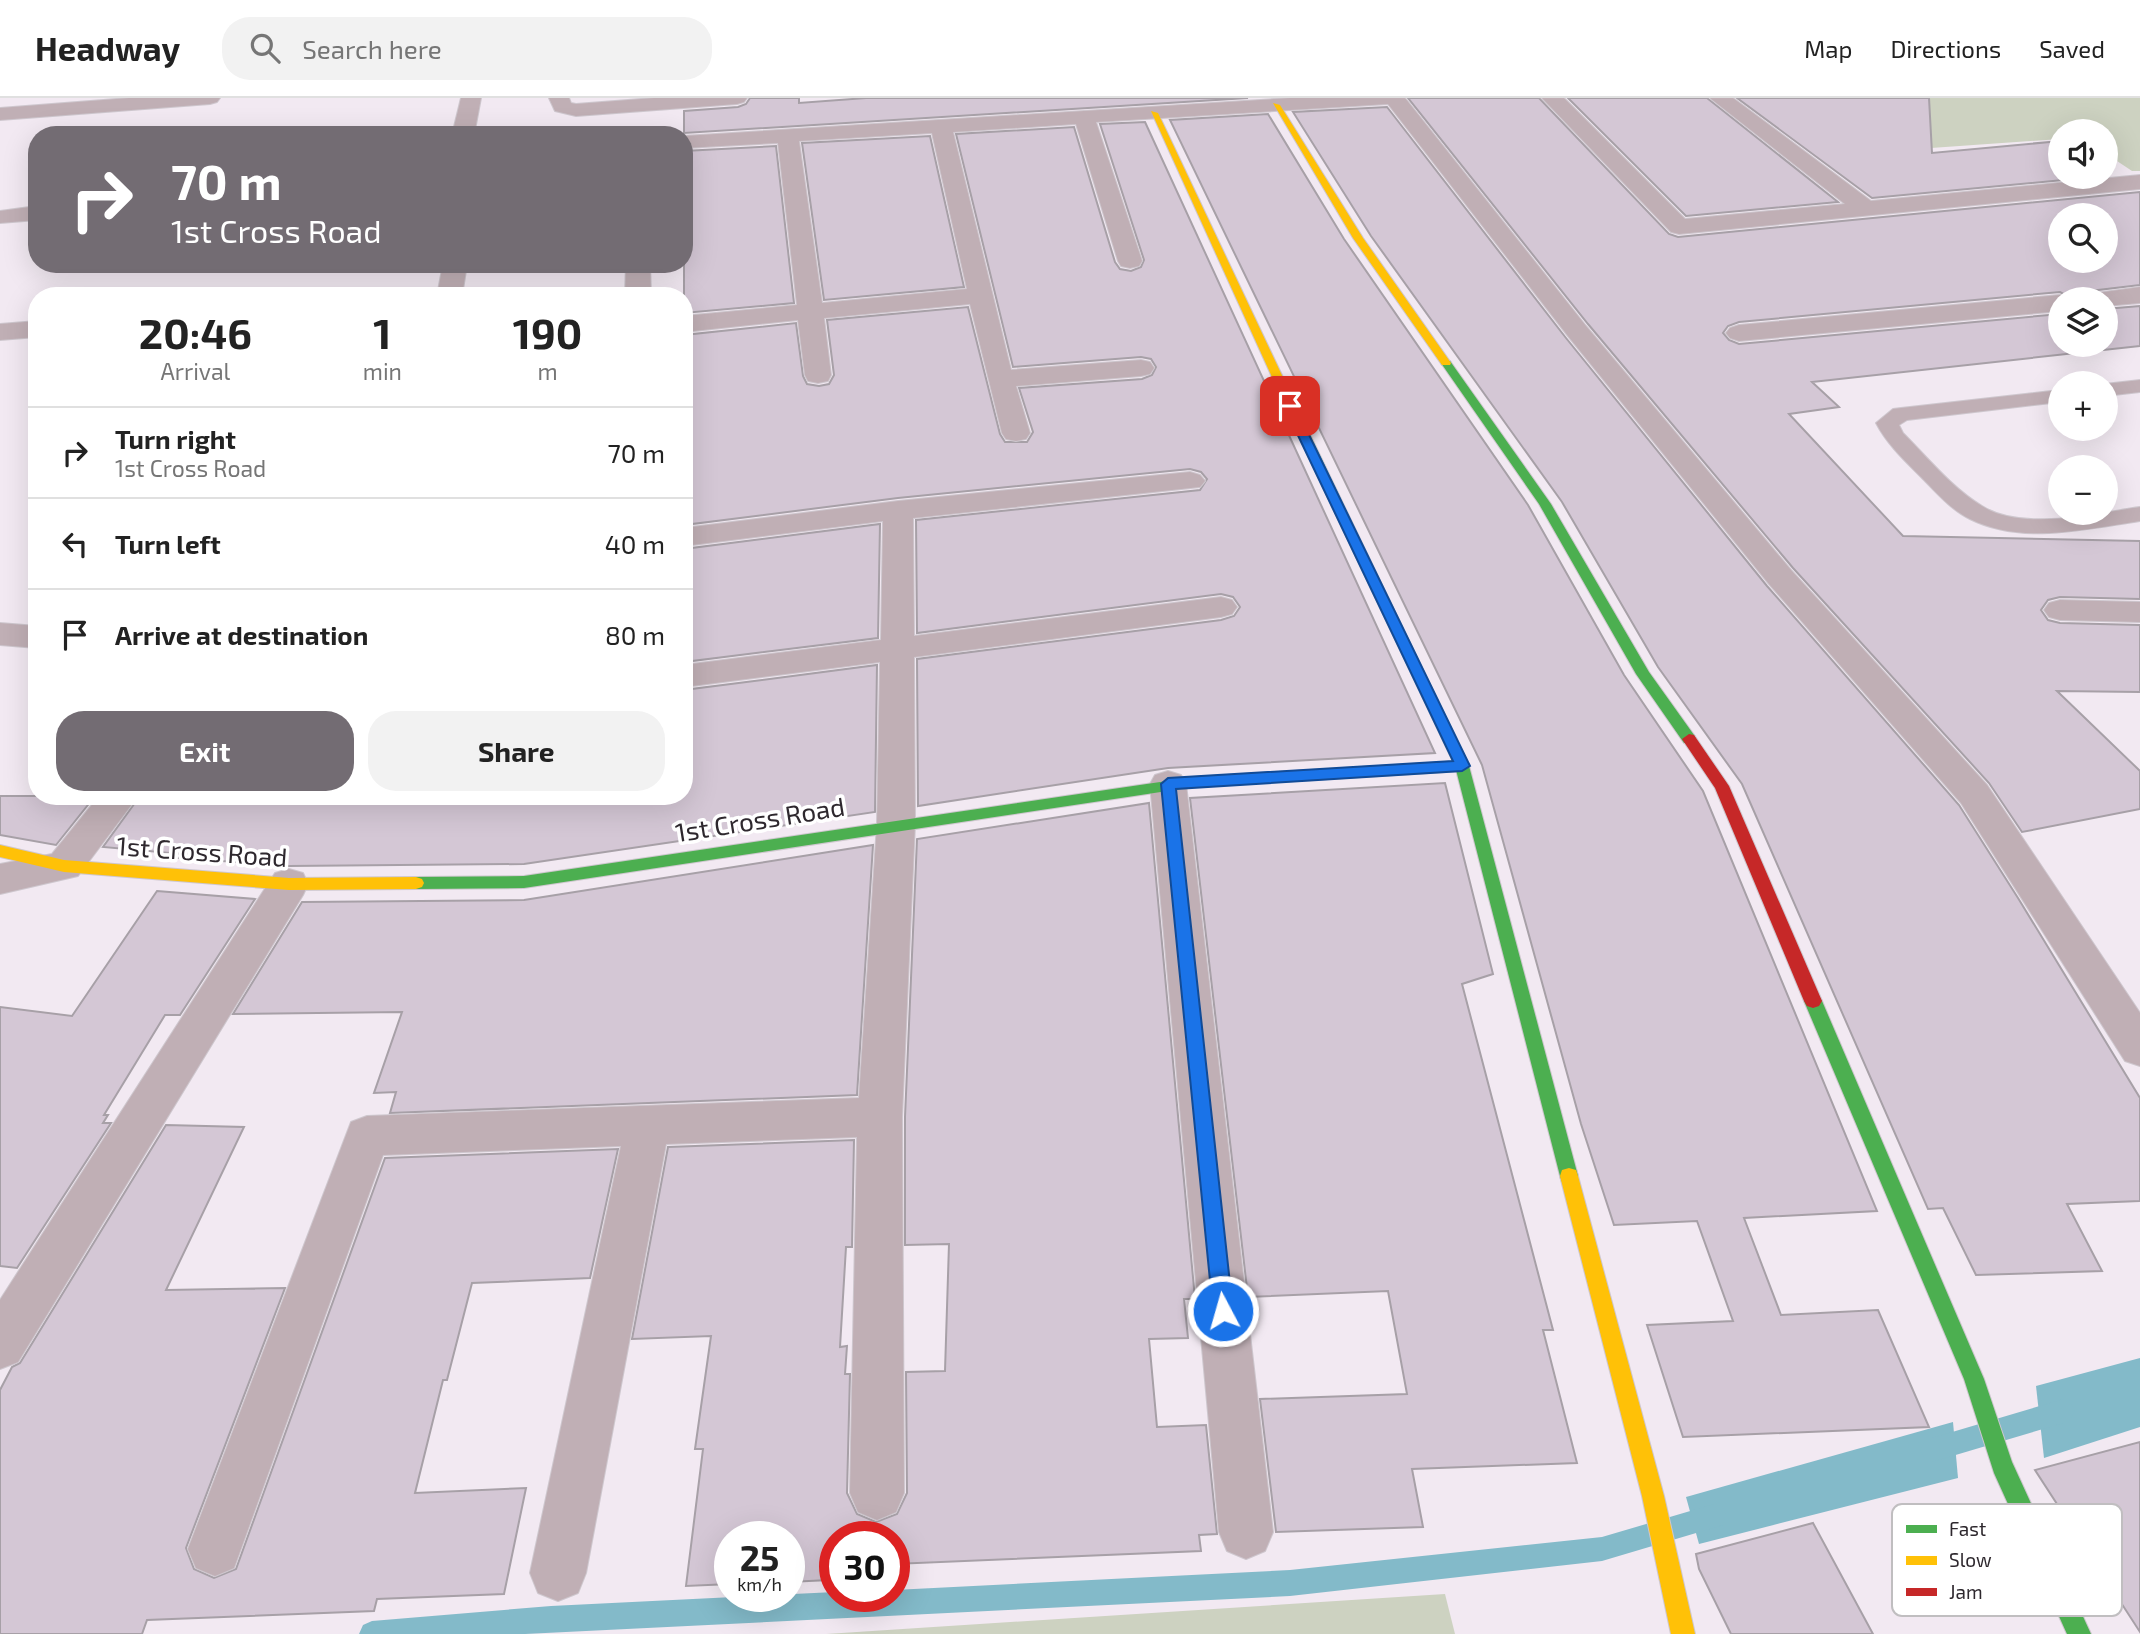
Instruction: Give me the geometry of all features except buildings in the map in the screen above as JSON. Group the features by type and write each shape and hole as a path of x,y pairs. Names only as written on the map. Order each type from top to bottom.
{"street":[{"path":"0,114 210,98"},
{"path":"465,126 471,98"},
{"path":"559,98 562,107 576,110 737,98"},
{"path":"693,141 1154,113 1262,103 1388,98"},
{"path":"1394,98 1577,331 1771,567 1974,794 2129,1010 2140,1048"},
{"path":"1552,98 1679,227 2140,182"},
{"path":"1720,98 1865,208"},
{"path":"1262,103 1545,504 1643,674 1722,786 1974,1379 2002,1465 2020,1504"},
{"path":"1154,113 1462,766 1653,1496 1683,1634"},
{"path":"1084,117 1129,261"},
{"path":"941,126 1000,379 1016,433"},
{"path":"788,136 818,375"},
{"path":"2,220 28,215"},
{"path":"693,323 980,295"},
{"path":"2118,297 2140,295"},
{"path":"1739,334 2048,304"},
{"path":"0,332 28,330"},
{"path":"1000,379 1141,368"},
{"path":"693,536 898,510 1190,481"},
{"path":"877,1493 880,1117 896,824 898,510"},
{"path":"693,675 1221,607"},
{"path":"2060,610 2140,612"},
{"path":"0,634 28,636"},
{"name":"1st Cross Road","path":"0,851 64,866 289,884 524,882 1168,784 1462,766"},
{"path":"1168,784 1246,1532"},
{"path":"0,879 64,866 113,805"},
{"path":"0,1345 289,884"},
{"path":"215,1549 367,1136 880,1117"},
{"path":"558,1573 646,1127"},
{"path":"2071,1616 2079,1634"}],"lane":[{"path":"2118,389 2140,386"},
{"path":"2048,397 1901,414 1887,423 1894,436 1965,504 1990,519 2007,524 2042,524 2140,514"}],"green space":[{"path":"1800,98 2140,98 2140,171 2132,171 2118,162 2118,119 2048,119 2048,140 1874,152"},
{"path":"1445,1594 1455,1634 826,1634"}],"water":[{"path":"2140,1358 2140,1427 2044,1458 2036,1386"},
{"path":"1953,1422 1958,1478 1699,1544 1686,1497"}],"waterway":[{"path":"1932,1450 2063,1411"},
{"path":"372,1634 551,1619 1290,1583 1602,1549 1714,1516"}],"traffic: fast":[{"path":"1446,363 1545,504 1643,674 1689,739"},
{"path":"1308,443 1462,766 1569,1176"},
{"path":"416,883 524,882 1194,782"},
{"path":"1813,1001 1974,1379 2002,1465 2020,1504"},
{"path":"2071,1616 2079,1634"}],"traffic: slow":[{"path":"1276,105 1358,238 1446,363"},
{"path":"1154,113 1308,443"},
{"path":"1194,782 1462,766"},
{"path":"0,851 64,866 289,884 416,883"},
{"path":"1569,1176 1653,1496 1683,1634"}],"traffic: jam":[{"path":"1689,739 1722,786 1813,1001"}],"route":[{"path":"1223,1311 1168,784 1462,766 1290,406"}]}
